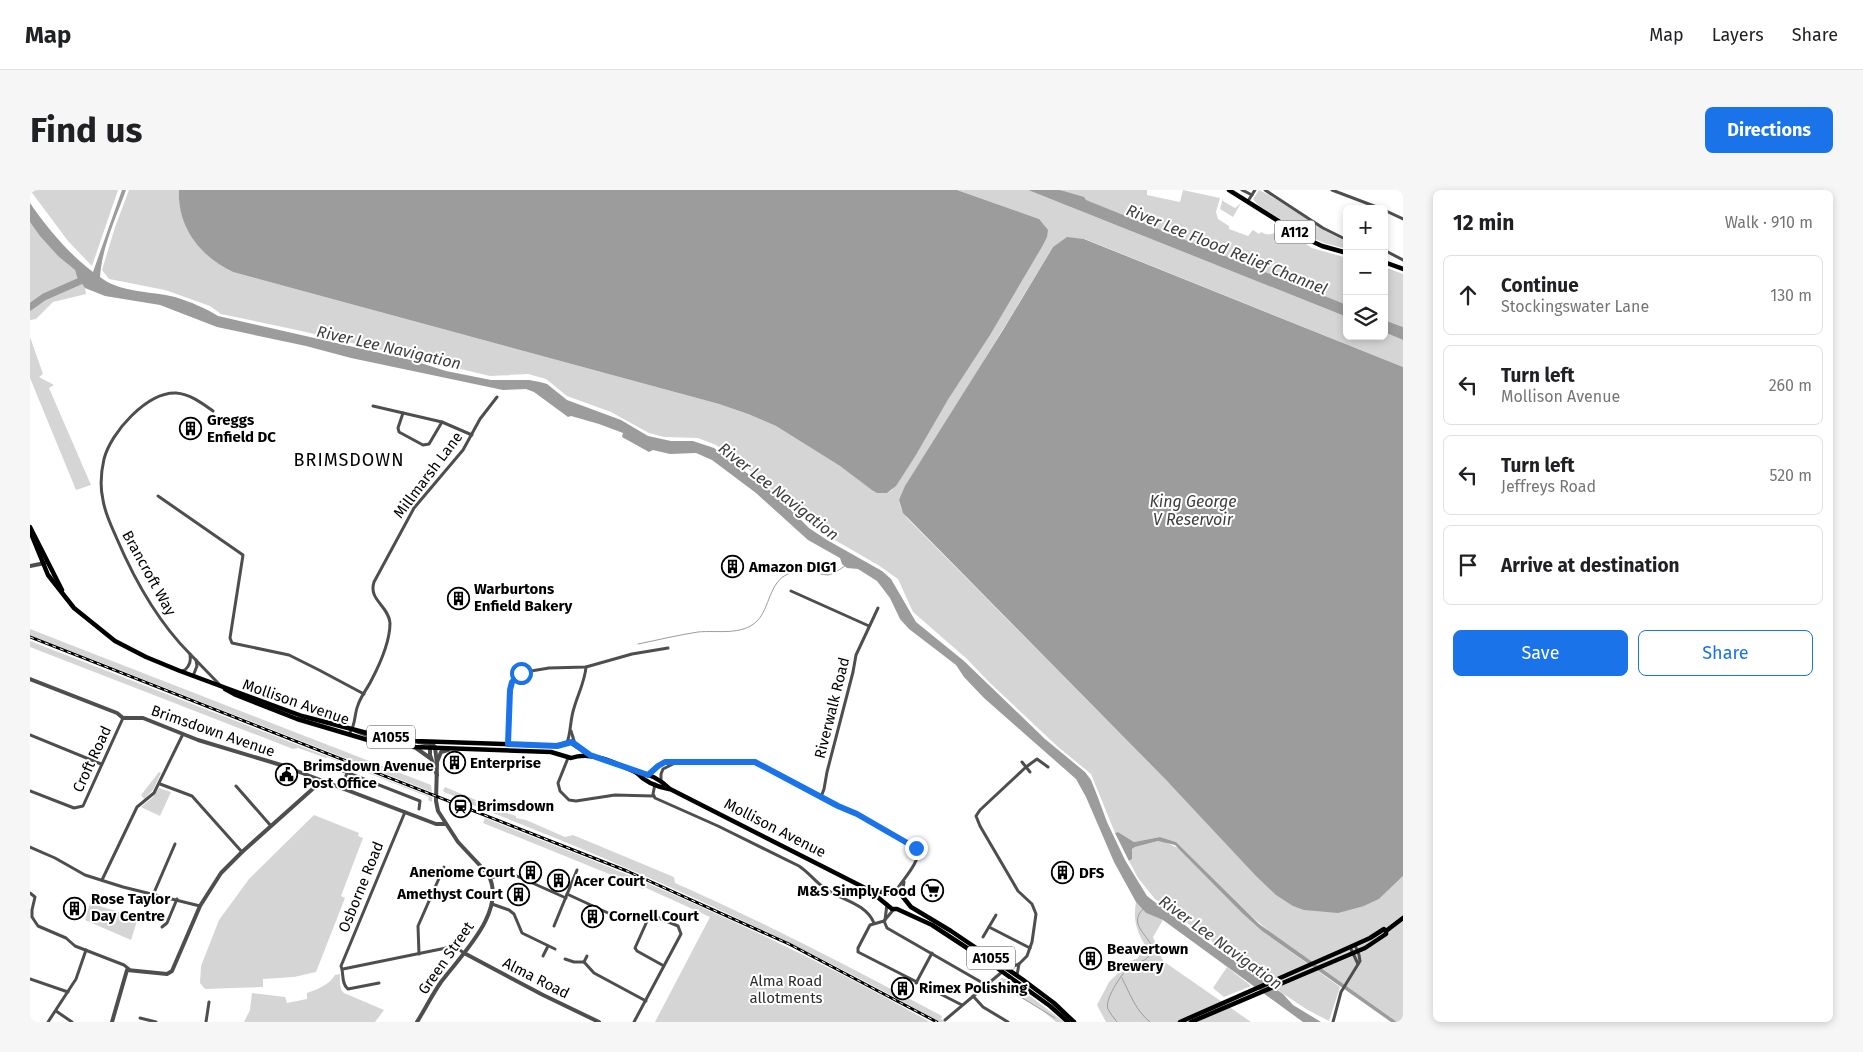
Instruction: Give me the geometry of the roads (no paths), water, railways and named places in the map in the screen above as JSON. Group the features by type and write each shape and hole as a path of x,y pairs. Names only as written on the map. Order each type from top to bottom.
{"main road":[{"name":"A112","path":"1229,190 1307,239 1322,246 1343,252"},
{"path":"1388,264 1403,270"},
{"name":"Mollison Avenue","path":"31,528 51,579 74,608 115,641 179,671 302,716 367,733 454,748 552,752 566,756 590,755"},
{"name":"Mollison Avenue","path":"225,688 236,695 296,718 388,744 414,747 508,744 576,745 590,755 648,775 670,789"},
{"path":"566,744 562,751 566,756"},
{"path":"576,745 578,751 576,756"},
{"name":"Mollison Avenue","path":"638,773 642,778 670,789 869,890 896,909 932,925 1004,970 1017,976 1054,1003 1074,1022"},
{"name":"Mollison Avenue","path":"869,890 887,893 894,891 903,897 914,909 951,931 1004,970 1068,1022"},
{"path":"887,904 887,896 894,891"},
{"path":"896,909 902,906 903,897"},
{"path":"1180,1022 1322,962 1384,929 1386,930 1403,918"},
{"path":"1322,962 1355,952 1386,934 1386,930"},
{"path":"1191,1022 1223,1005"}],"street":[{"path":"1242,190 1252,195"},
{"path":"1248,201 1255,190"},
{"path":"1265,190 1323,228 1343,238"},
{"path":"1332,190 1372,205"},
{"path":"1388,212 1403,219"},
{"path":"1388,252 1403,260"},
{"name":"Brancroft Way","path":"213,411 194,398 181,394 167,394 149,401 116,435 104,459 101,478 103,502 128,564 159,618 212,678 225,688"},
{"name":"Millmarsh Lane","path":"349,734 353,728 358,705 372,680 386,646 389,632 389,617 373,592 374,582 414,508 454,462 480,419 498,397"},
{"path":"373,406 442,422 472,435"},
{"path":"402,413 398,428 399,432 423,445 429,444 442,422"},
{"path":"158,496 243,555 230,638 232,644 289,656 320,670 364,694"},
{"path":"30,566 45,562"},
{"path":"791,591 869,626"},
{"name":"Riverwalk Road","path":"821,797 855,659 878,608"},
{"path":"508,744 510,690 516,676 540,669 586,667 632,654 668,648"},
{"path":"179,671 186,670 189,666 191,661 190,654"},
{"path":"193,676 197,666 196,659"},
{"path":"566,744 571,730 572,713 584,679 586,667"},
{"name":"Brimsdown Avenue","path":"30,679 117,713 123,718 143,718 183,734 320,780 436,824 445,824"},
{"name":"Croft Road","path":"30,791 74,808 83,806 123,718"},
{"name":"Mollison Avenue","path":"353,728 358,733 388,744"},
{"path":"571,730 576,745"},
{"path":"102,880 137,807 154,793 160,784 183,734"},
{"path":"30,735 101,764"},
{"path":"430,758 433,745"},
{"path":"433,745 437,764 436,803 445,824 458,842 480,864 490,878 510,873 608,913"},
{"path":"414,747 430,758 437,775"},
{"path":"437,764 442,752 454,748"},
{"path":"566,756 558,783 560,791 569,800 576,801 618,795 653,796 661,802 718,826 806,870 824,888 863,908 874,923"},
{"path":"945,1020 1004,970 1019,964 1027,956 1036,920 1034,906 1018,891 976,818 980,810 1037,758 1048,767"},
{"path":"661,782 663,769 678,762"},
{"path":"648,775 662,763 755,762 857,814 918,849 918,853 904,881 894,891"},
{"path":"1022,762 1030,772"},
{"path":"333,767 421,802 428,802"},
{"path":"341,788 347,773"},
{"path":"30,893 35,897 32,917 38,926 66,938 75,946 124,965 129,969 166,974 171,972 200,906 221,873 317,785 320,780"},
{"path":"160,784 192,796 242,852"},
{"path":"653,796 655,784"},
{"path":"236,786 271,826"},
{"path":"419,809 421,802"},
{"name":"Osborne Road","path":"343,970 341,966 405,812"},
{"path":"153,895 175,844"},
{"path":"30,847 55,858 84,875 153,895 177,899 200,906"},
{"path":"419,954 418,926 444,867"},
{"path":"554,926 577,870"},
{"name":"Green Street","path":"417,1022 437,988 482,928 492,904 490,878"},
{"path":"903,897 904,881"},
{"path":"162,926 166,924 177,899"},
{"path":"492,904 509,910 514,914 522,933 555,949"},
{"path":"887,904 884,921 887,928 982,982"},
{"path":"896,909 884,921 874,923 868,929 858,948 858,952 962,1005"},
{"path":"983,938 996,915"},
{"path":"634,1022 682,934 678,926 654,916 648,919 635,948 664,966"},
{"path":"989,928 1030,948"},
{"path":"543,956 548,946"},
{"path":"1333,1022 1341,992 1360,960 1352,946"},
{"path":"379,983 348,989 344,985 343,970 451,948 457,948 464,953"},
{"path":"48,1022 76,979 86,950"},
{"name":"Alma Road","path":"464,953 599,1022"},
{"path":"916,983 932,953"},
{"path":"584,962 587,956"},
{"path":"565,959 574,962 584,962 594,973 646,1001"},
{"path":"1017,976 1019,964"},
{"path":"112,1022 126,972 129,969"},
{"path":"30,979 68,992"},
{"path":"973,996 983,1007 1008,1022"},
{"path":"206,1022 209,1002"},
{"path":"56,1011 72,1022"},
{"path":"140,1018 156,1022"}],"water":[{"path":"122,190 126,190 110,233 100,277 117,286 175,297 198,305 218,316 411,360 446,371 491,380 529,380 540,382 547,384 567,400 621,420 648,436 671,441 693,441 714,448 776,495 809,528 882,571 891,579 916,622 964,661 1045,739 1085,772 1091,780 1107,822 1125,860 1147,896 1207,942 1283,994 1293,1005 1321,1022 1303,1022 1163,920 1146,913 1136,902 1114,862 1086,797 1076,779 984,698 964,677 956,665 909,629 900,619 890,598 877,581 858,569 847,568 842,564 840,558 808,540 756,493 712,460 696,453 670,454 653,450 649,452 622,437 623,433 599,424 571,416 568,417 534,392 526,389 503,390 351,358 306,346 217,327 160,305 105,296 85,288 77,277 75,270 59,257 30,222 30,203 59,240 93,272"},
{"path":"179,190 957,190 1039,219 1048,230 1043,245 990,335 949,398 896,486 887,493 877,493 840,466 776,426 719,404 233,272 211,258 193,239 182,216 179,204"},
{"path":"1028,190 1060,190 1084,197 1086,200 1343,303 1343,315"},
{"name":"King George V Reservoir","path":"1067,237 1084,239 1403,367 1403,876 1379,899 1364,906 1338,913 1304,910 1293,906 1276,895 1168,782 903,513 899,500 905,486 1053,247"},
{"path":"1388,321 1403,327 1403,340 1388,334"},
{"path":"1118,832 1134,842 1160,837 1176,842 1259,924 1397,1022 1391,1022 1262,931 1175,845 1158,841 1135,847 1132,849 1132,859 1129,861 1115,833"}],"waterway":[{"path":"30,307 44,297 87,278"},
{"path":"638,644 698,632 737,631 744,629 757,621 765,609 773,589 788,574 810,570 828,575 835,573 845,566"},
{"path":"1117,1022 1108,1009 1108,1000 1128,968 1146,959 1151,952 1152,946 1138,923 1139,914 1143,909"},
{"path":"1122,978 1137,1007 1150,1022"},
{"path":"998,983 1055,1018"}],"railway":[{"path":"30,637 627,871 789,944 937,1022"}],"place":[{"name":"Greggs Enfield DC","path":"191,429"},
{"name":"Amazon DIG1","path":"733,567"},
{"name":"Warburtons Enfield Bakery","path":"458,598"},
{"name":"Enterprise","path":"454,763"},
{"name":"Brimsdown Avenue Post Office","path":"287,775"},
{"name":"Brimsdown","path":"461,806"},
{"name":"Anenome Court","path":"531,872"},
{"name":"DFS","path":"1063,873"},
{"name":"Acer Court","path":"558,881"},
{"name":"M&S Simply Food","path":"932,891"},
{"name":"Amethyst Court","path":"519,894"},
{"name":"Rose Taylor Day Centre","path":"75,908"},
{"name":"Cornell Court","path":"593,916"},
{"name":"Beavertown Brewery","path":"1091,958"},
{"name":"Rimex Polishing","path":"903,988"}],"district":[{"name":"BRIMSDOWN","path":"349,460"}],"water label":[{"name":"River Lee Flood Relief Channel","path":"1227,249"},
{"name":"River Lee Navigation","path":"389,347"},
{"name":"River Lee Navigation","path":"779,491"},
{"name":"River Lee Navigation","path":"1221,942"}],"park label":[{"name":"Alma Road allotments","path":"786,990"}]}
